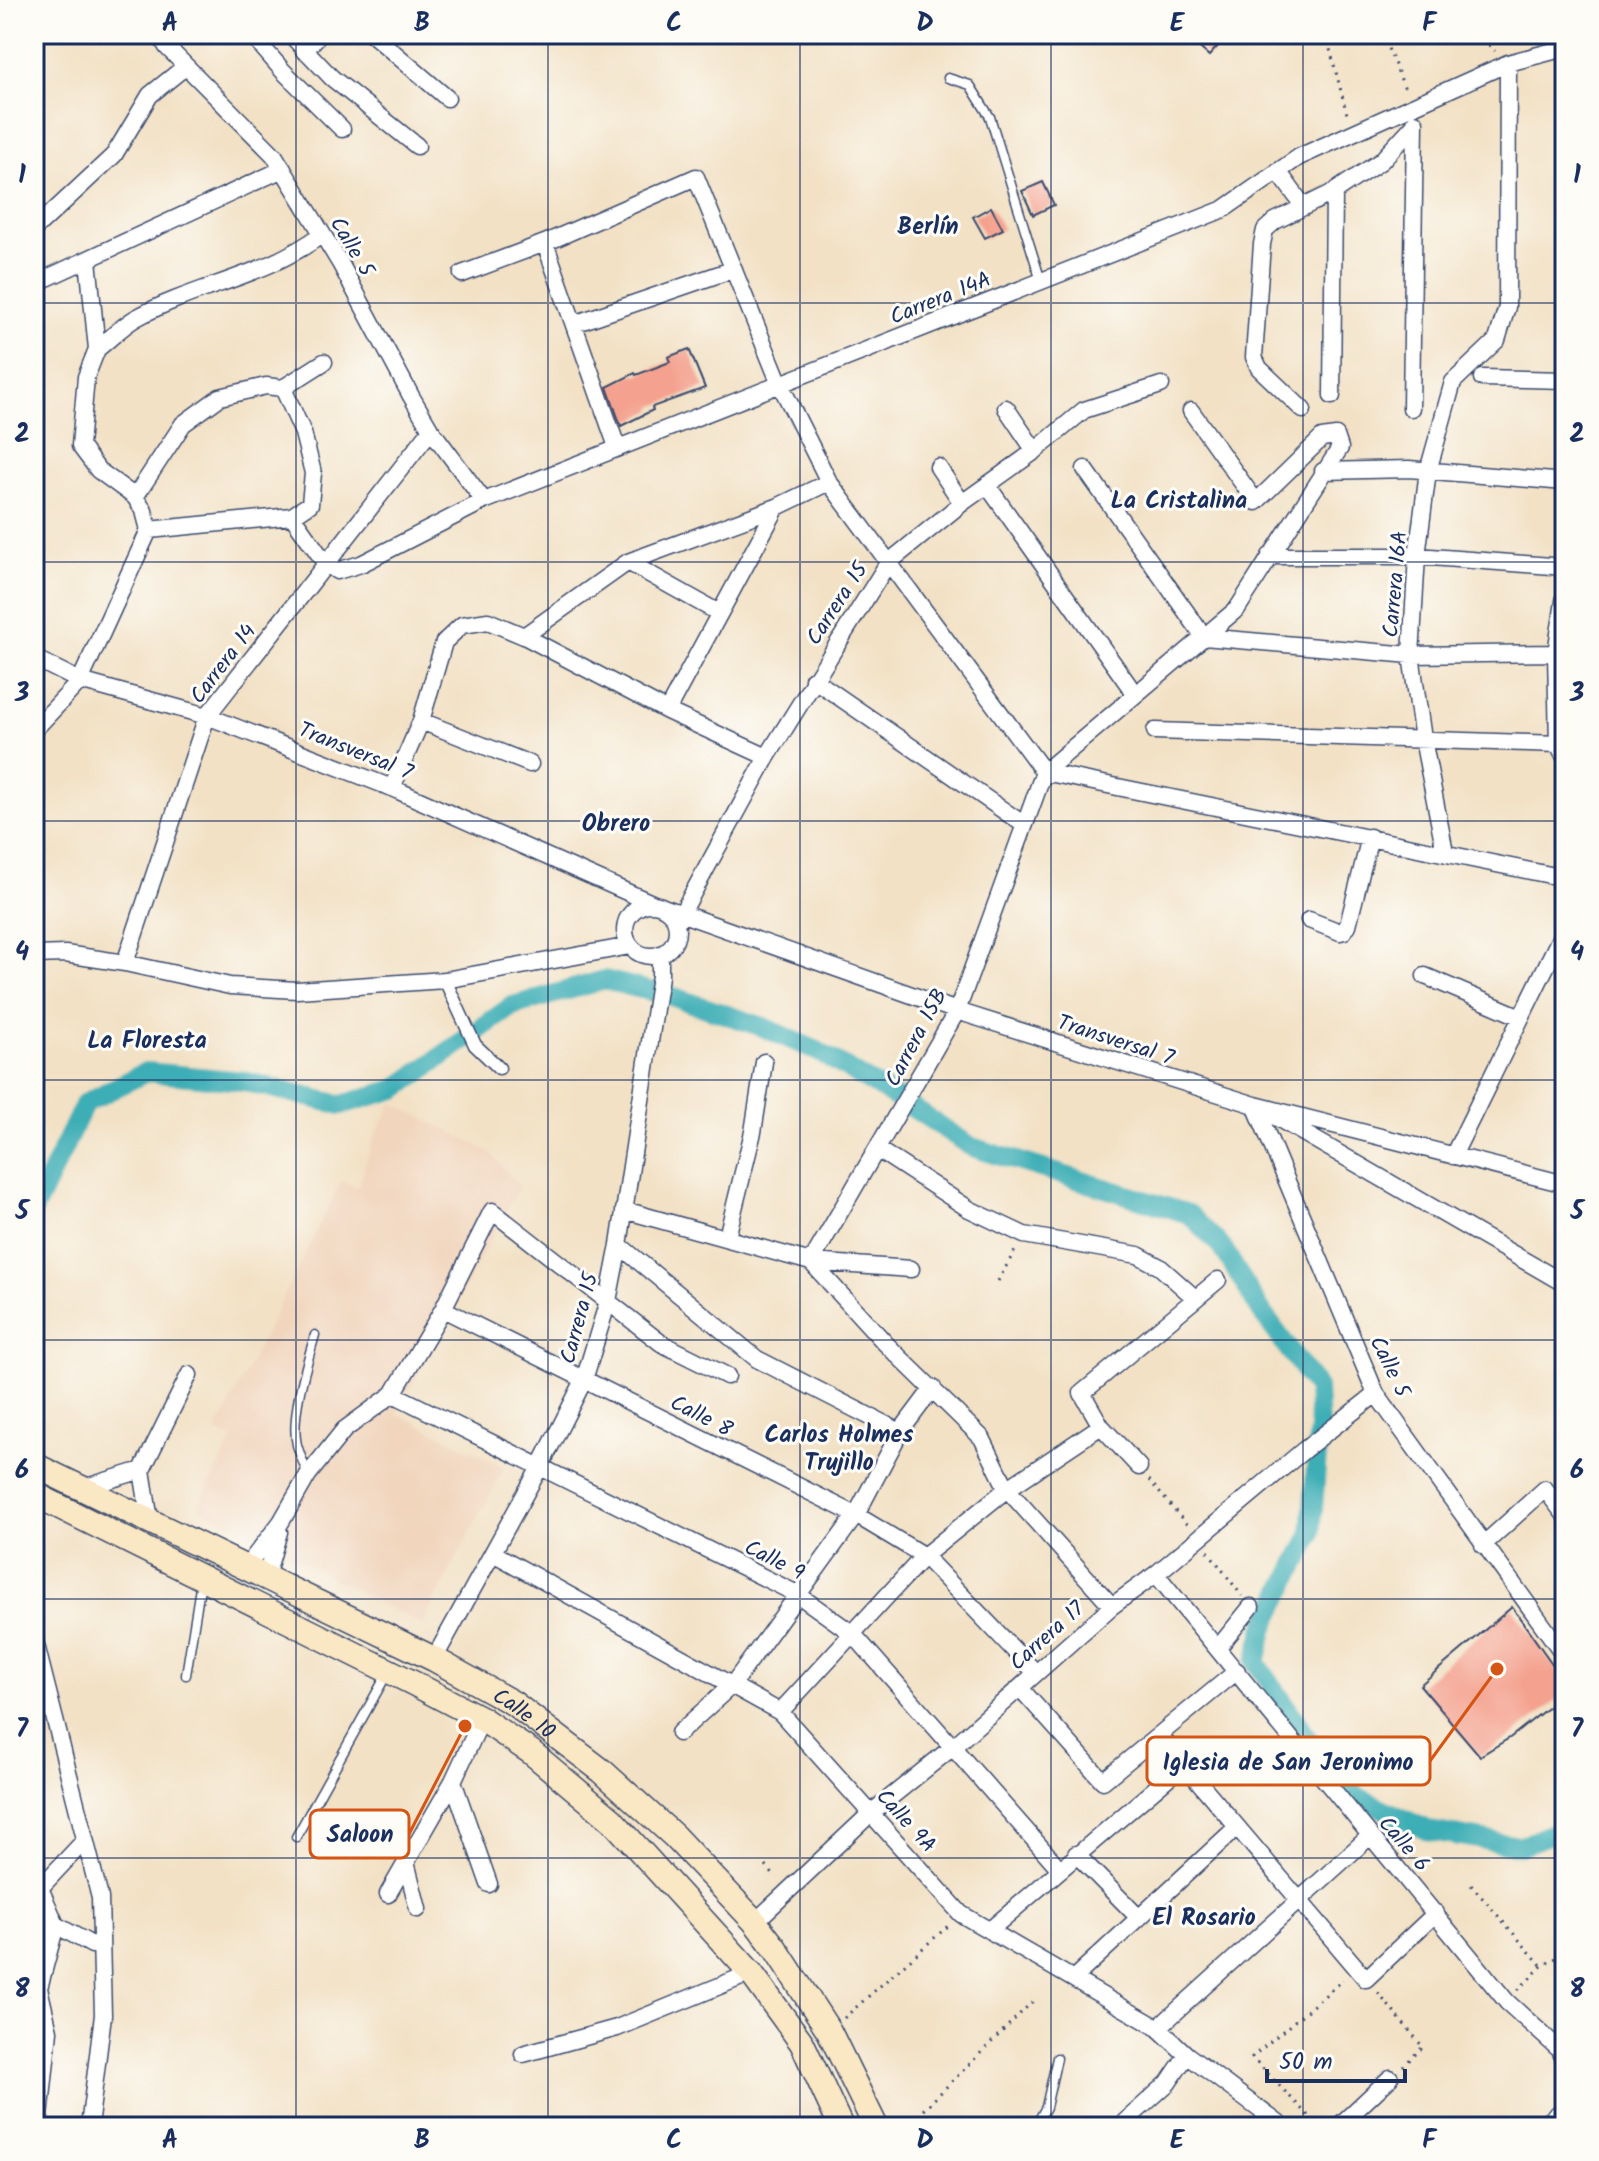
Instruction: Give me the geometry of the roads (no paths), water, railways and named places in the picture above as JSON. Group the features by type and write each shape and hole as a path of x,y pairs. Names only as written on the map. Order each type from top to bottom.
{"main road":[{"name":"Calle 10","path":"34,1465 434,1659 513,1703 602,1771 674,1836 755,1922 829,2031 876,2127"},
{"name":"Calle 10","path":"34,1494 482,1719 531,1752 612,1820 751,1973 802,2043 841,2127"}],"street":[{"name":"Calle 5","path":"159,34 167,47 274,155 340,263 431,430 484,501"},
{"path":"251,34 283,71 342,129"},
{"path":"290,34 332,78 417,146"},
{"path":"304,51 320,34"},
{"path":"372,34 447,98"},
{"name":"Carrera 14A","path":"326,564 337,571 361,564 484,501 1224,209 1299,157 1508,63 1565,48"},
{"name":"Carrera 16A","path":"1445,852 1423,739 1411,655 1417,556 1428,471 1453,382 1497,340 1507,307 1508,63"},
{"path":"39,225 114,155 150,95 186,66"},
{"path":"1411,408 1415,124 1412,105"},
{"path":"1303,410 1259,368 1254,357 1265,230 1275,221 1334,192 1381,161 1415,124"},
{"path":"34,284 283,169"},
{"path":"1278,171 1304,207"},
{"path":"462,274 545,243 696,177 780,384 829,482 1044,772 1565,878"},
{"path":"1332,396 1334,192"},
{"path":"97,349 133,320 174,300 248,276 299,251 321,235"},
{"path":"545,243 617,447"},
{"path":"34,730 80,681 149,530 144,511 135,497 98,470 80,446 86,377 97,349 88,260"},
{"path":"574,324 734,269"},
{"path":"135,497 183,424 220,397 266,386 283,388 324,362"},
{"path":"1482,378 1565,380"},
{"name":"Carrera 15","path":"682,913 767,757 888,563 1084,410 1161,385"},
{"path":"149,530 292,516 310,504 313,473 310,460 303,433 283,388"},
{"path":"1006,408 1035,451"},
{"path":"1044,772 1237,609 1340,448 1336,436 1322,438 1256,502 1191,411"},
{"name":"Carrera 14","path":"125,963 207,716 431,430"},
{"path":"938,467 962,503"},
{"path":"1085,469 1204,637 1411,655 1556,653"},
{"path":"1323,471 1409,469 1565,482"},
{"path":"524,636 628,562 777,507 829,482"},
{"path":"987,485 1135,694"},
{"path":"667,711 777,507"},
{"path":"292,516 326,564"},
{"path":"1270,556 1417,556 1565,567"},
{"path":"628,562 719,613"},
{"path":"1155,731 1423,739 1562,750 1556,653 1565,595"},
{"path":"392,788 421,721 444,642 462,625 488,621 524,636 667,711 767,757"},
{"name":"Transversal 7","path":"34,658 80,681 207,716 392,788 658,905 957,1011 1255,1105 1565,1184"},
{"path":"813,679 1023,824"},
{"path":"421,721 530,764"},
{"name":"Carrera 15B","path":"811,1262 957,1011 1044,772"},
{"path":"1309,920 1344,931 1370,837"},
{"path":"644,905 658,905 670,913 677,929 672,945 660,954 644,955 630,946 625,927 628,917 644,905"},
{"path":"1453,1156 1565,928"},
{"path":"34,955 65,954 125,963 230,986 297,990 445,980 630,946"},
{"name":"Carrera 15","path":"434,1659 540,1467 584,1380 608,1301 619,1245 660,976 660,954"},
{"path":"1425,976 1521,1017"},
{"path":"445,980 475,1045 499,1068"},
{"path":"727,1237 753,1132 764,1062"},
{"name":"Calle 5","path":"1255,1105 1376,1394 1565,1656"},
{"path":"1255,1105 1565,1284"},
{"path":"877,1149 969,1209 1024,1235 1138,1255 1160,1267 1195,1298"},
{"path":"624,1210 811,1262 911,1269"},
{"path":"256,1571 308,1475 344,1430 393,1394 443,1309 492,1211 661,1343 727,1376"},
{"path":"619,1245 757,1359 900,1432"},
{"path":"811,1262 886,1344 982,1438 1007,1489 1112,1606"},
{"path":"1139,1467 1101,1426 1082,1393 1218,1280"},
{"name":"Calle 8","path":"443,1309 856,1515 924,1556 1036,1673"},
{"path":"150,1521 142,1470 189,1375"},
{"path":"679,1733 733,1684 856,1515 900,1432 933,1388"},
{"name":"Calle 9","path":"393,1394 797,1594 853,1634 1059,1868"},
{"name":"Carrera 17","path":"755,1922 871,1813 954,1746 1112,1606 1156,1574 1376,1394"},
{"path":"780,1712 924,1556 1007,1489 1101,1426"},
{"path":"83,1488 142,1470"},
{"path":"1483,1545 1545,1489 1565,1515"},
{"name":"Calle 9A","path":"493,1553 780,1712 961,1914 1158,2028 1187,2055 1283,2127"},
{"name":"Calle 6","path":"1156,1574 1507,2002 1560,2050 1565,2062"},
{"path":"1218,1648 1251,1607"},
{"path":"34,1637 100,1898 103,2015 89,2127"},
{"path":"1020,1688 1103,1781 1237,1671"},
{"path":"388,1894 453,1781 482,1719"},
{"path":"1160,1736 1362,1974 1436,1913"},
{"path":"991,1929 1184,1764"},
{"path":"453,1781 489,1884"},
{"path":"1074,1978 1237,1827"},
{"path":"1158,2028 1370,1836"},
{"path":"85,1840 37,1886 56,1925 92,1945 101,1945"},
{"path":"1076,1854 1139,1918"},
{"path":"406,1862 418,1909"},
{"path":"39,2127 49,2031 36,1992 56,1925"},
{"path":"523,2054 617,2028 751,1973"},
{"path":"1119,2127 1168,2083 1187,2055"},
{"path":"1338,2127 1390,2078"},
{"path":"1542,2127 1565,2108"}],"lane":[{"path":"948,78 970,85 990,117 1041,281"},
{"path":"308,1475 296,1443 296,1429 302,1382 315,1335"},
{"path":"186,1675 202,1578"},
{"path":"296,1837 389,1671"},
{"path":"1035,2127 1046,2107 1057,2058"}],"waterway":[{"path":"34,1209 85,1103 146,1072 243,1081 341,1105 396,1089 512,1006 604,980 671,996 763,1027 819,1052 972,1147 1189,1214 1222,1247 1261,1311 1317,1388 1319,1427 1311,1535 1265,1626 1256,1662 1309,1740 1358,1797 1430,1831 1520,1846 1555,1832 1565,1824"}],"place":[{"name":"Iglesia de San Jeronimo","path":"1497,1669"},
{"name":"Saloon","path":"465,1726"}],"district":[{"name":"Berlín","path":"928,226"},
{"name":"La Cristalina","path":"1179,500"},
{"name":"Obrero","path":"616,823"},
{"name":"La Floresta","path":"147,1040"},
{"name":"Carlos Holmes Trujillo","path":"839,1448"},
{"name":"El Rosario","path":"1204,1917"}]}
